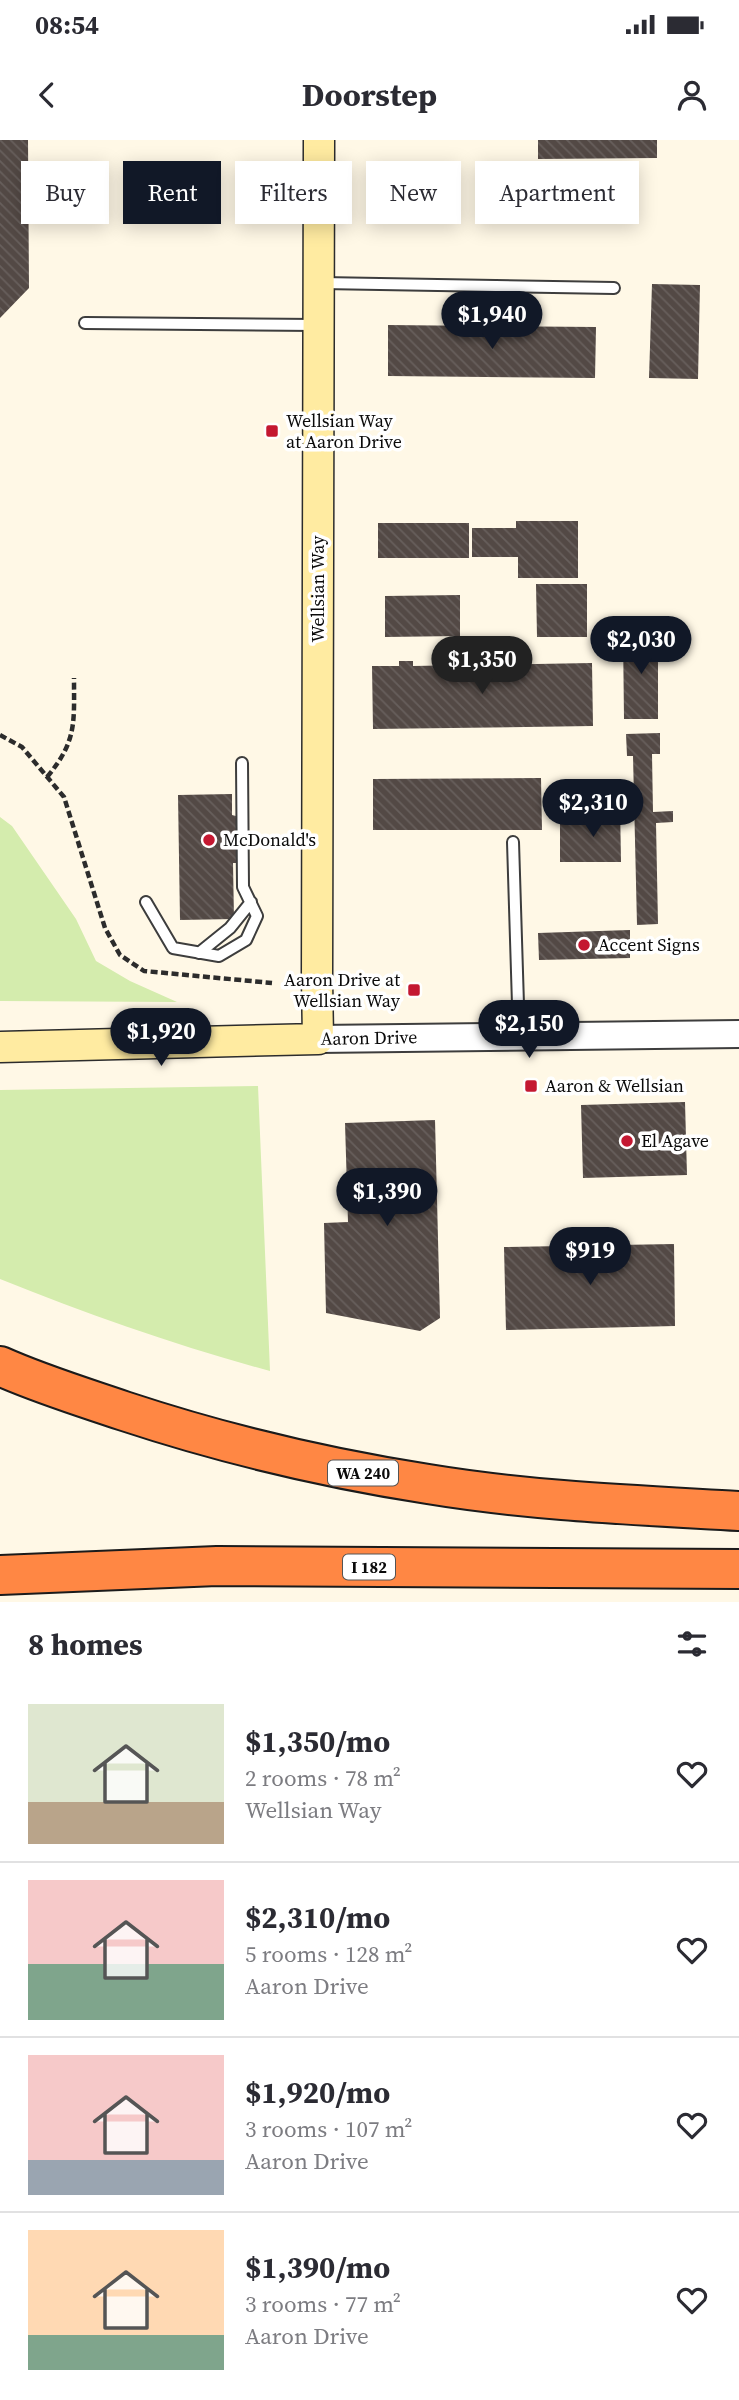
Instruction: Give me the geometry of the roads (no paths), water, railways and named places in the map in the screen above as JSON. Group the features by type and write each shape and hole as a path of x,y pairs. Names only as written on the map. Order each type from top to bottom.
{"highway":[{"name":"WA 240","path":"0,1366 84,1398 184,1431 349,1470 430,1485 580,1502 739,1511"},
{"name":"I 182","path":"0,1575 218,1566 739,1569"}],"main road":[{"name":"Wellsian Way","path":"318,1039 319,140"},
{"name":"Aaron Drive","path":"0,1047 318,1039"}],"street":[{"name":"Aaron Drive","path":"318,1039 739,1034"}],"lane":[{"path":"319,283 614,288"},
{"path":"85,323 318,325"},
{"path":"146,902 173,948 219,956 246,940 257,916 243,887 242,763"},
{"path":"513,842 519,1037"},
{"path":"199,953 230,928 251,902"}],"place":[{"name":"Wellsian Way at Aaron Drive","path":"272,431"},
{"name":"McDonald's","path":"209,840"},
{"name":"Accent Signs","path":"584,945"},
{"name":"Aaron Drive at Wellsian Way","path":"414,990"},
{"name":"Aaron & Wellsian","path":"531,1086"},
{"name":"El Agave","path":"627,1141"}]}
